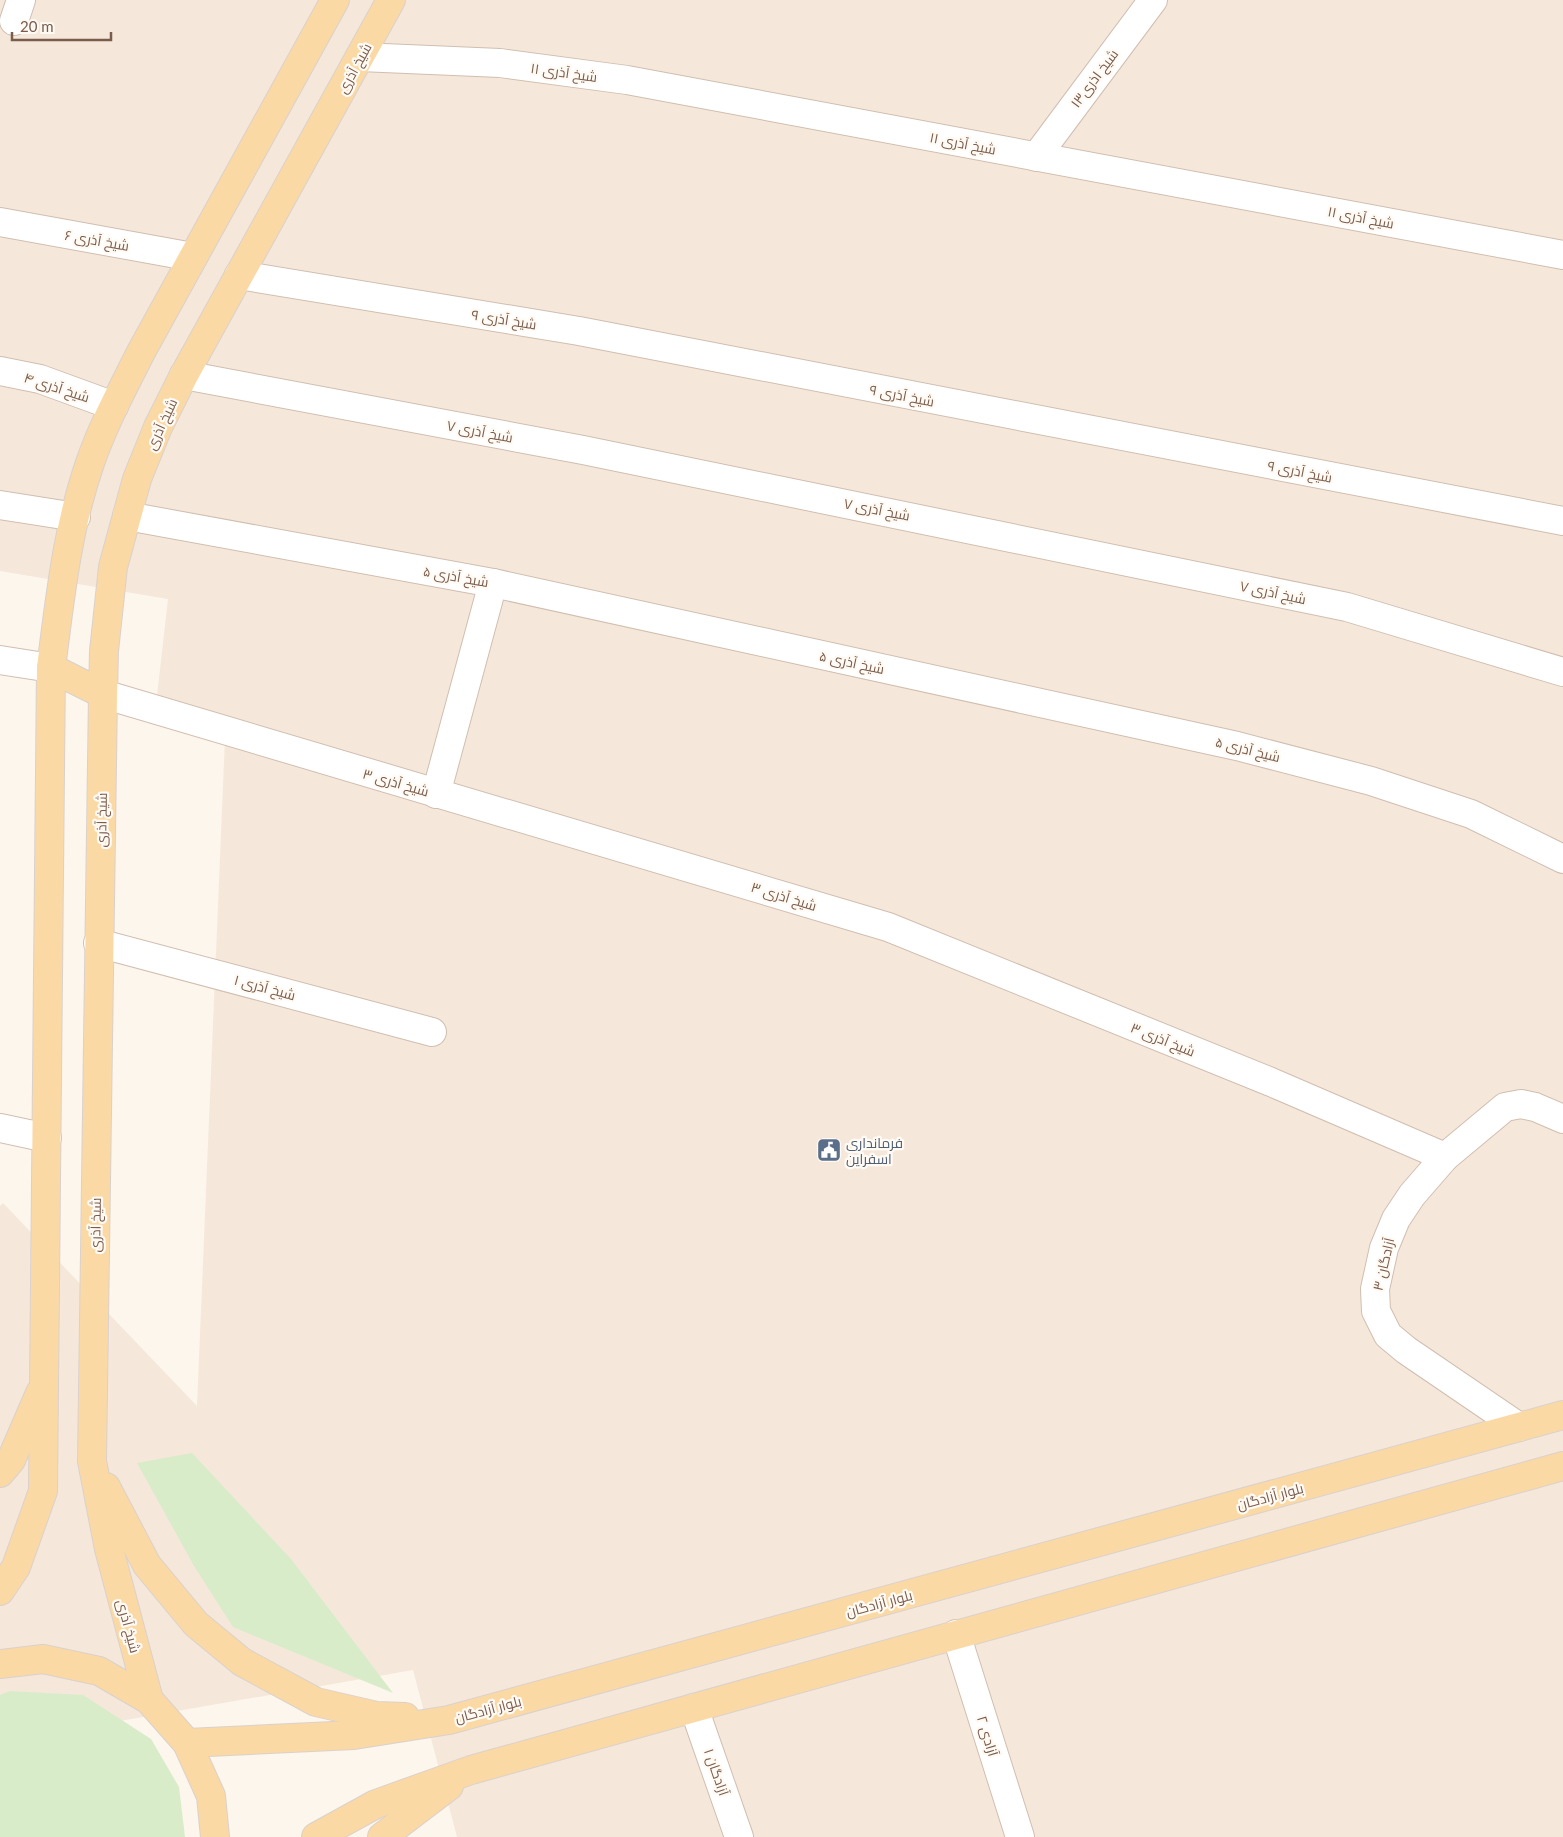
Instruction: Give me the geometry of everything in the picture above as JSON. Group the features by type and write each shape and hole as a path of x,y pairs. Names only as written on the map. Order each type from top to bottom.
{"main road":[{"path":"0,1591 16,1567 43,1491 51,668 65,558 90,463 114,406 193,257 335,0"},
{"name":"شیخ آذری","path":"149,1700 109,1549 92,1461 98,943 104,651 113,568 137,479 158,427 184,375 391,0"},
{"path":"51,668 103,694"},
{"path":"0,1473 11,1460 44,1382"},
{"name":"بلوار آزادگان","path":"187,1743 354,1736 449,1720 1563,1415"},
{"path":"92,1461 147,1565 196,1624 242,1662 316,1702 377,1716 449,1720"},
{"path":"316,1837 376,1804 471,1770 1563,1466"},
{"path":"0,1664 43,1659 99,1672 149,1700 187,1743 210,1796 215,1837"},
{"path":"382,1837 471,1770"}],"street":[{"name":"شیخ اذری۱۳","path":"1036,157 1153,0"},
{"name":"شیخ آذری ۱۱","path":"360,57 500,63 627,80 1563,255"},
{"name":"شیخ آذری ۶","path":"0,222 193,257"},
{"name":"شیخ آذری ۹","path":"240,275 579,331 1563,521"},
{"name":"شیخ آذری ۴","path":"0,372 40,379 114,406"},
{"name":"شیخ آذری ۷","path":"184,375 583,450 1338,605 1563,672"},
{"path":"0,505 76,517"},
{"name":"شیخ آذری ۵","path":"127,516 493,583 1237,746 1371,781 1471,814 1563,859"},
{"path":"436,794 493,583"},
{"path":"0,660 51,668"},
{"name":"شیخ آذری ۳","path":"103,694 888,927 1271,1082 1445,1157"},
{"name":"شیخ آذری ۱","path":"98,943 432,1032"},
{"name":"آزادگان ۳","path":"1519,1427 1406,1350 1388,1335 1376,1311 1375,1289 1384,1248 1396,1219 1412,1195 1445,1157 1505,1107 1521,1104 1535,1107 1563,1118"},
{"path":"0,1128 47,1138"},
{"name":"آزادی ۲","path":"956,1634 1020,1837"},
{"name":"آزادگان ۱","path":"694,1708 739,1837"}],"shaded area":[{"path":"0,0 1563,0 1563,1837 457,1837 413,1670 0,1742 0,1206 3,1203 197,1406 225,738 154,722 168,599 0,571"}],"green space":[{"path":"192,1453 291,1559 393,1693 233,1627 194,1566 137,1463"},
{"path":"10,1691 83,1695 151,1739 179,1787 185,1837 0,1837 0,1695"}],"place":[{"name":"فرمانداری اسفراین","path":"829,1150"}]}
